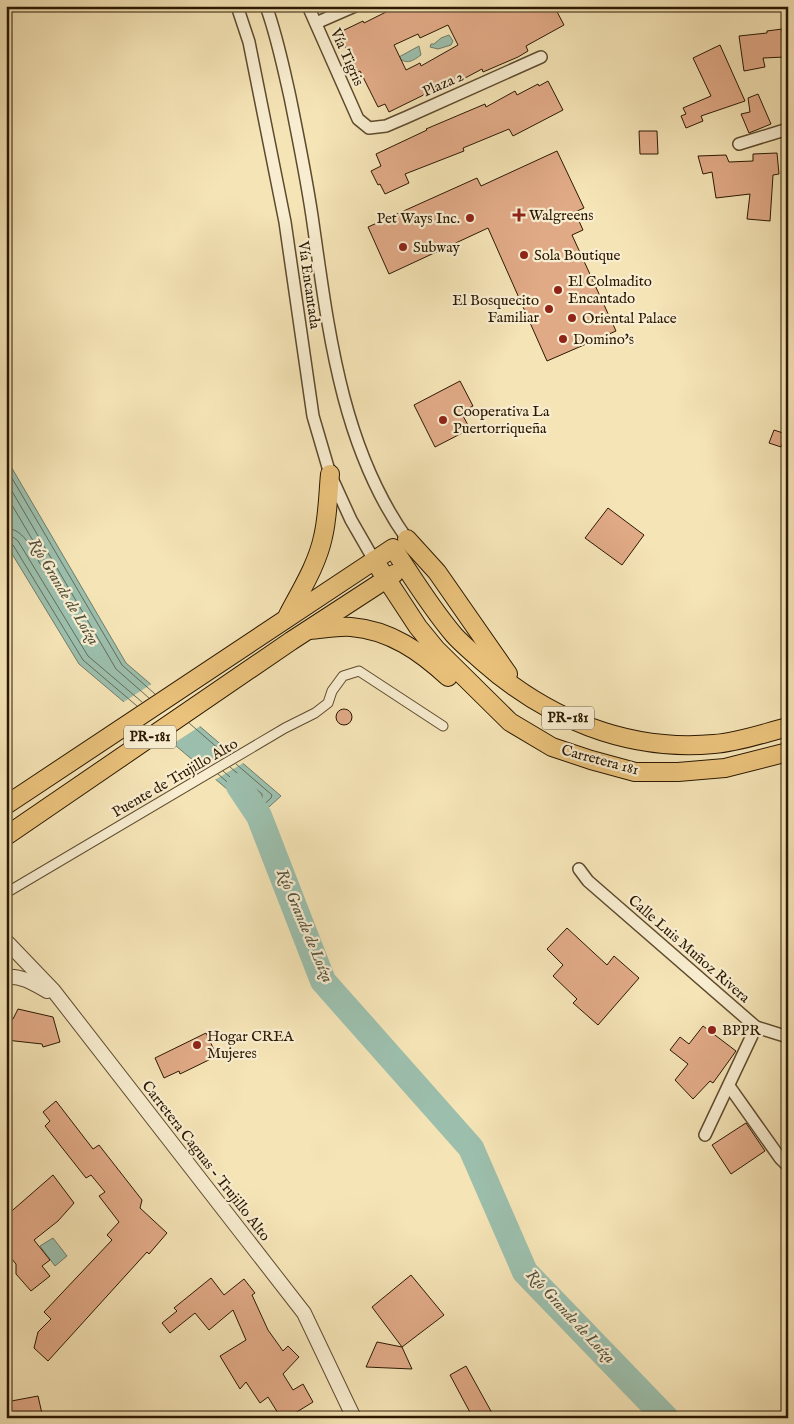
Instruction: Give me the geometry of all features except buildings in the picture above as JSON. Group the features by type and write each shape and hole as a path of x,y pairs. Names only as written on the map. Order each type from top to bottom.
{"main road":[{"path":"282,620 314,567 325,528 330,474"},
{"path":"400,543 437,572 484,641 524,694"},
{"name":"PR-181","path":"6,806 400,543"},
{"name":"Carretera 181","path":"400,543 405,566 454,636 495,673 524,694 550,709 582,724 615,736 658,745 732,742 788,727"},
{"name":"Carretera 181","path":"374,560 418,627 436,650 510,722 552,747 635,772 678,772 725,768 786,754"},
{"name":"PR-181","path":"8,834 291,641 405,566"},
{"path":"308,630 350,627 373,631 397,639 429,660 475,701 510,722"}],"street":[{"name":"Vía Encantada","path":"237,6 249,42 285,222 313,416 330,474 351,520 374,560"},
{"name":"Vía Encantada","path":"266,6 276,34 304,164 328,325 344,398 355,435 373,480 395,522 400,543"},
{"name":"Vía Tigris","path":"308,6 358,119"},
{"path":"316,23 355,6"},
{"name":"Plaza 2","path":"358,119 369,128 386,126 541,58"},
{"path":"739,144 788,130"},
{"name":"Puente de Trujillo Alto","path":"6,893 315,712 328,703 332,690 343,676 359,671 443,726"},
{"name":"Calle Luis Muñoz Rivera","path":"580,869 588,881 756,1027 788,1036"},
{"name":"Carretera Caguas - Trujillo Alto","path":"6,941 58,997 304,1313 354,1418"},
{"path":"6,977 33,982 58,997"},
{"path":"705,1135 756,1027"},
{"path":"729,1086 780,1158 788,1166"}],"water":[{"path":"449,35 453,41 451,45 438,49 430,47 431,44"},
{"path":"419,46 421,55 416,59 407,62 399,57"},
{"path":"6,458 126,663 281,796 259,816 79,664 6,544"},
{"path":"53,1238 67,1256 55,1266 40,1246"}],"pier":[{"path":"153,683 202,725 171,745 122,703"},
{"path":"231,750 245,762 213,781 199,768"}],"waterway":[{"name":"Río Grande de Loíza","path":"239,786 259,816 323,981 471,1148 525,1272 666,1418"}],"place":[{"name":"Walgreens","path":"519,215"},
{"name":"Pet Ways Inc.","path":"470,218"},
{"name":"Subway","path":"403,247"},
{"name":"Sola Boutique","path":"524,255"},
{"name":"El Colmadito Encantado","path":"558,290"},
{"name":"El Bosquecito Familiar","path":"549,309"},
{"name":"Oriental Palace","path":"572,318"},
{"name":"Domino's","path":"563,339"},
{"name":"Cooperativa La Puertorriqueña","path":"443,420"},
{"name":"BPPR","path":"712,1030"},
{"name":"Hogar CREA Mujeres","path":"197,1045"}]}
